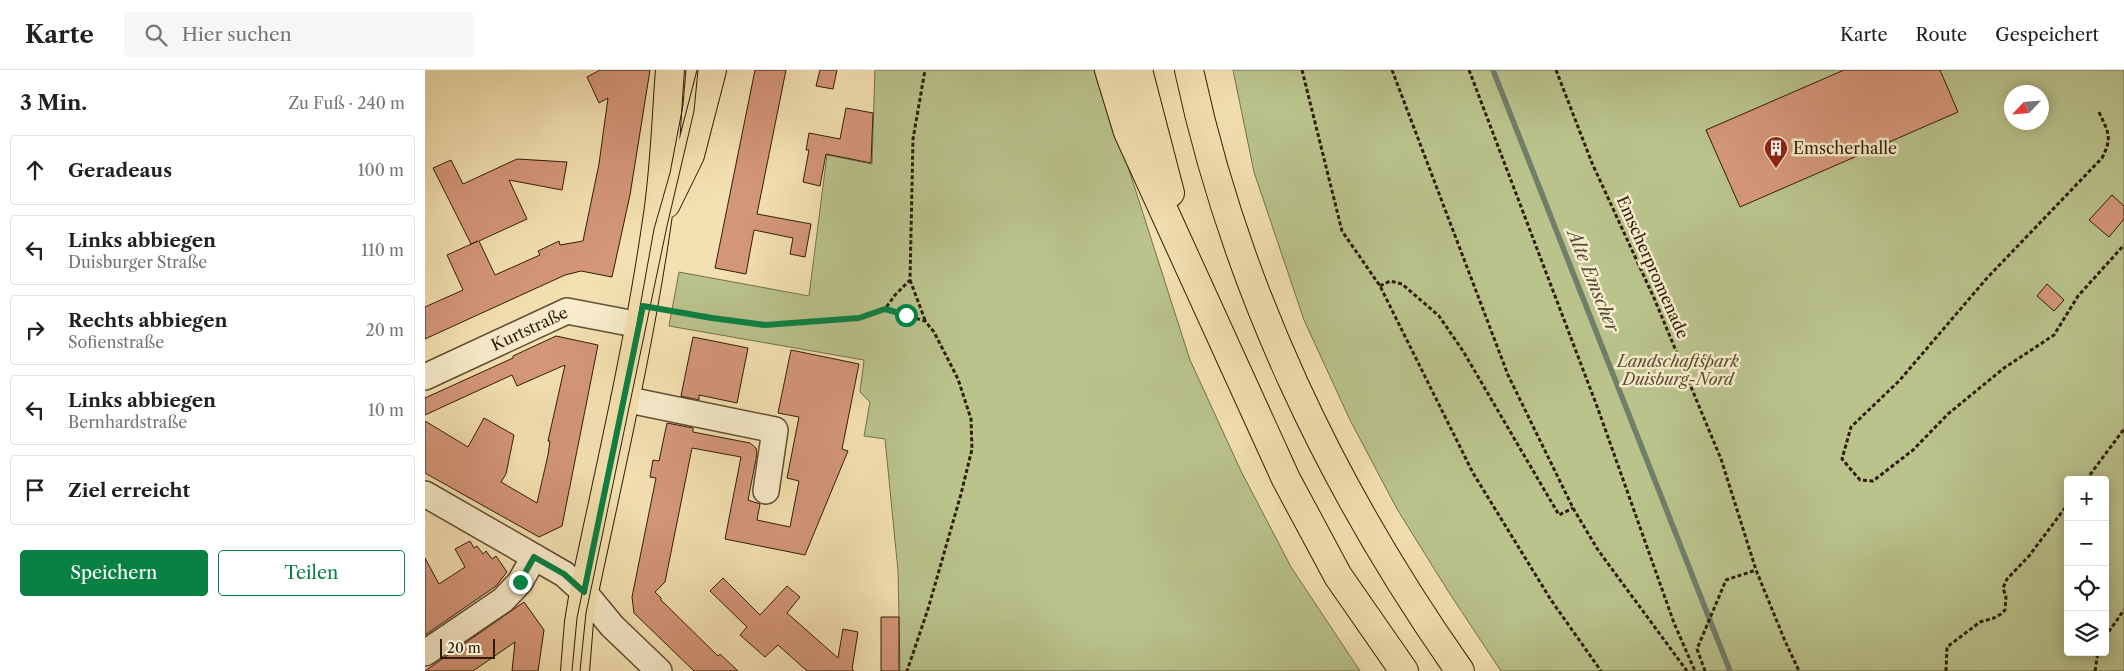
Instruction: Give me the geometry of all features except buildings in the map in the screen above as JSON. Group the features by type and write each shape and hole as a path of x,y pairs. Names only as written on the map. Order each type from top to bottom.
{"main road":[{"path":"575,671 579,622 584,592 625,399 657,221 666,144 670,70"},
{"path":"657,221 690,155 712,70"},
{"path":"1109,70 1128,132 1286,479 1338,576 1403,671"},
{"path":"1138,70 1174,211 1211,315"},
{"path":"1189,70 1220,189 1249,276 1283,361 1360,516 1395,574 1460,671"}],"street":[{"name":"Kurtstraße","path":"425,377 567,311 641,315"},
{"path":"625,399 775,430 765,491"},
{"path":"425,494 564,574 584,592 612,626 659,671"},
{"path":"425,654 503,600 520,582 534,557"}],"path":[{"path":"907,671 931,599 972,449 971,419 958,379 934,332 925,321 910,280 913,139 925,70"},
{"path":"1302,70 1342,231 1379,286 1473,473 1551,600 1601,671"},
{"path":"1392,70 1507,375 1573,508 1598,550 1687,671"},
{"path":"1469,70 1598,409 1674,623 1695,671"},
{"name":"Emscherpromenade","path":"1556,70 1593,163 1654,298 1721,459 1756,570 1799,671"},
{"path":"2099,112 2109,133 2109,145 2103,158 1999,264 1899,381 1851,427 1842,459 1860,480 1873,481 1913,450 1948,414 1997,374 2054,335 2078,296 2124,245"},
{"path":"641,315 712,318 765,325 859,318 885,309 910,280"},
{"path":"1379,286 1390,281 1402,284 1439,316 1469,360 1559,515 1573,508"},
{"path":"885,309 925,321"},
{"path":"2089,476 2124,429"},
{"path":"1945,671 1947,648 1980,622 1994,618 2005,610 2006,597 2003,588 2007,579 2029,556 2064,509"},
{"path":"1705,671 1697,649 1726,580 1756,570"},
{"path":"2109,631 2124,610"},
{"path":"2095,671 2097,656"}],"green space":[{"path":"875,70 1097,70 1190,360 1241,471 1291,567 1360,671 900,671 898,571 885,439 864,436 870,402 860,392 864,360 669,326 679,272 809,296 827,155 872,164"},
{"name":"Landschaftspark Duisburg-Nord","path":"1233,70 2124,70 2124,671 1501,671 1397,509 1350,420 1304,320 1254,172"}],"waterway":[{"name":"Alte Emscher","path":"1493,70 1730,671"}],"tram line":[{"path":"572,671 577,618 631,357 654,229 670,173 683,105 686,70"},
{"path":"580,671 586,613 667,226 694,111 698,70"}],"place":[{"name":"Emscherhalle","path":"1776,169"}],"route":[{"path":"520,582 534,557 564,574 584,592 643,306 765,325 859,318 885,309 906,315"}]}
